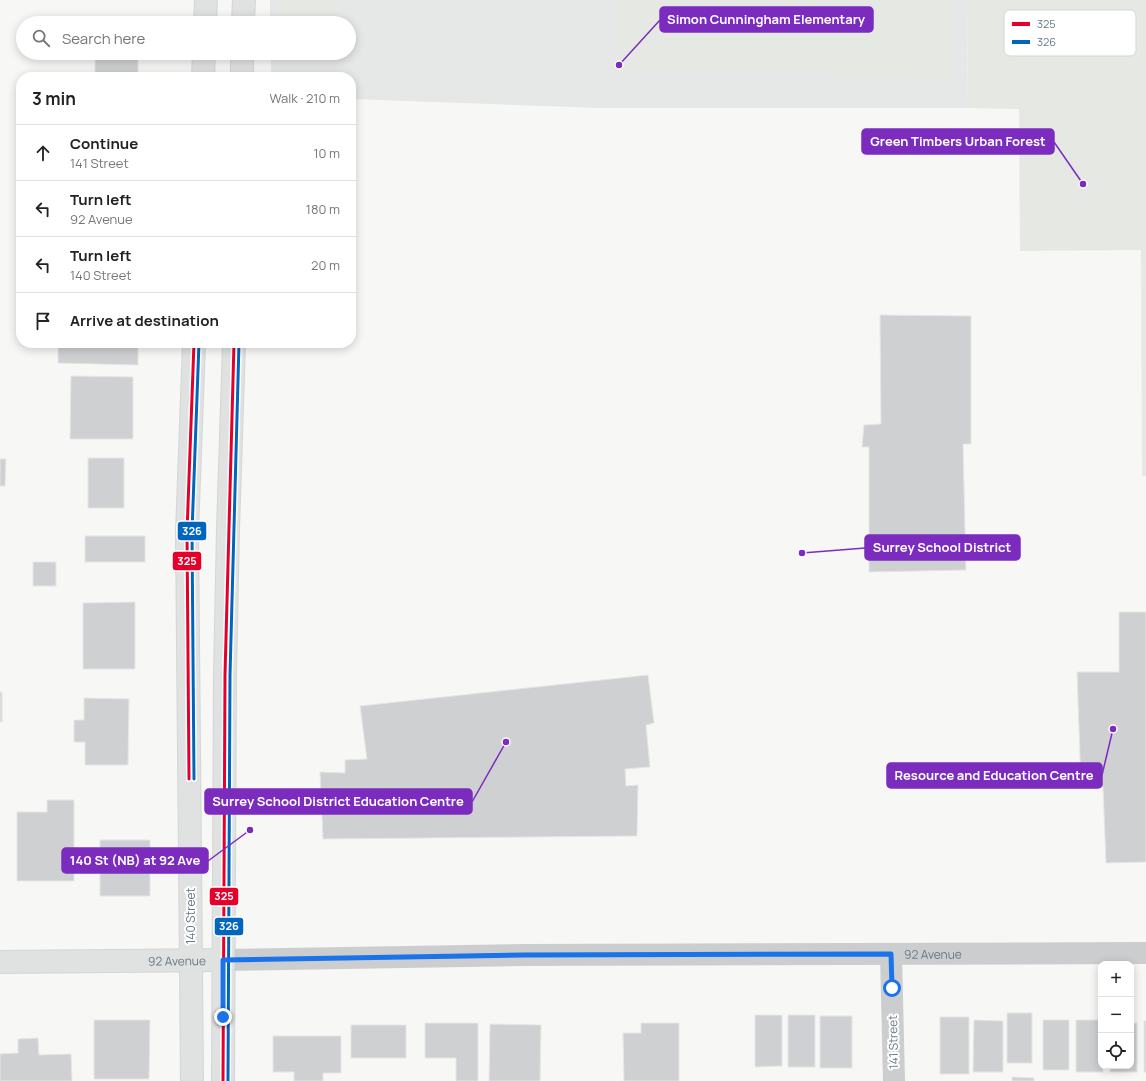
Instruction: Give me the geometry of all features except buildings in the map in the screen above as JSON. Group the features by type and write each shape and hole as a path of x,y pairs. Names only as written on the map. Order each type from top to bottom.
{"main road":[{"path":"205,16 206,0"},
{"path":"243,16 244,0"},
{"path":"203,72 204,60"},
{"path":"242,60 242,72"},
{"name":"140 Street","path":"192,1081 187,532 194,348"},
{"path":"223,1081 225,675 234,348"},
{"name":"92 Avenue","path":"0,962 223,960"}],"street":[{"name":"92 Avenue","path":"223,960 523,955 1146,953"},
{"name":"141 Street","path":"891,954 894,1081"}],"shaded area":[{"path":"270,0 968,0 967,108 599,108 356,99 356,72 271,72 271,60 356,60 356,16 270,16"},
{"path":"281,0 338,0 337,16 281,16"},
{"path":"620,0 949,0 954,77 620,73"},
{"path":"968,0 1146,0 1146,476 1142,476 1141,250 1020,251 1019,109 967,108"}],"transit line":[{"name":"325","path":"189,779 187,532 194,348"},
{"name":"326","path":"194,779 192,532 199,348"},
{"name":"325","path":"223,1081 225,675 234,348"},
{"name":"326","path":"228,1081 230,675 239,348"}],"place":[{"name":"Simon Cunningham Elementary","path":"619,65"},
{"name":"Green Timbers Urban Forest","path":"1083,184"},
{"name":"Surrey School District","path":"802,553"},
{"name":"Resource and Education Centre","path":"1113,729"},
{"name":"Surrey School District Education Centre","path":"506,742"},
{"name":"140 St (NB) at 92 Ave","path":"250,830"}],"route":[{"path":"223,1017 223,960 523,955 891,954 892,988"}]}
